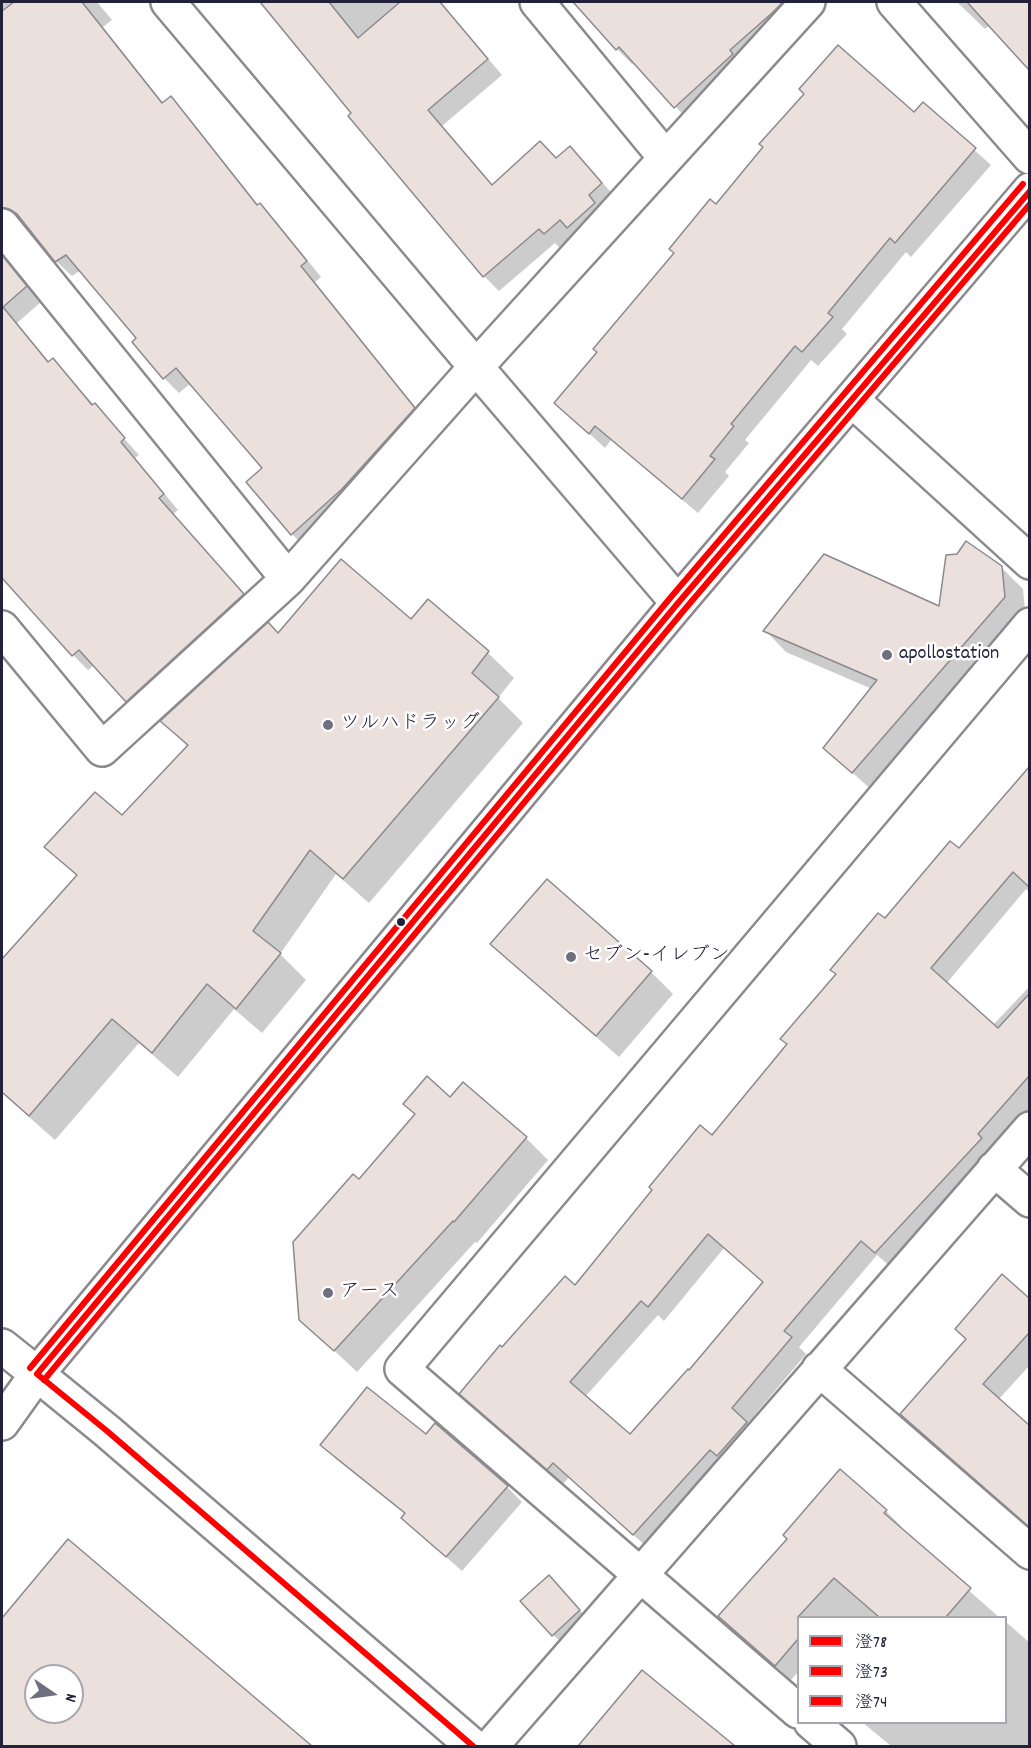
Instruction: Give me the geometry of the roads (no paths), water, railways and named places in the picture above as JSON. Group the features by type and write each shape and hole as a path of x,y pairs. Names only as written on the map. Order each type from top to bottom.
{"street":[{"path":"168,2 678,603"},
{"path":"537,2 665,158"},
{"path":"2,628 102,749 288,579 476,367 807,2"},
{"path":"894,2 1029,157"},
{"path":"2,1423 37,1374 678,603 1029,190"},
{"path":"2,226 288,579"},
{"path":"852,400 1029,562"},
{"path":"797,1710 402,1369 1029,625"},
{"path":"491,1746 1029,1129"},
{"path":"994,1169 1029,1200"},
{"path":"2,1346 107,1431 473,1746"},
{"path":"819,1369 1029,1552"},
{"path":"814,1724 839,1746"}],"place":[{"name":"apollostation","path":"887,655"},
{"name":"ツルハドラッグ","path":"328,725"},
{"name":"セブン-イレブン","path":"571,957"},
{"name":"アース","path":"328,1293"}]}
